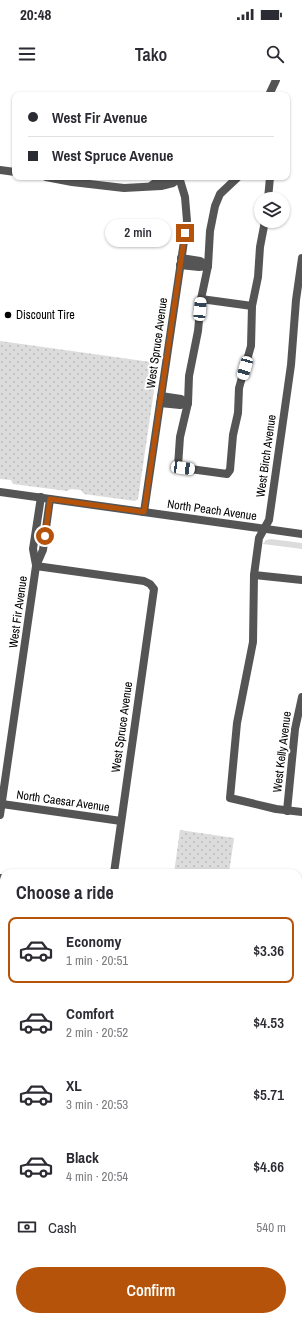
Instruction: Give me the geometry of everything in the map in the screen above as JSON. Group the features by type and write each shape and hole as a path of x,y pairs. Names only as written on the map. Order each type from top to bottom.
{"street":[{"path":"270,92 276,80"},
{"path":"0,170 12,172"},
{"path":"66,180 112,187 173,183 176,180"},
{"path":"152,185 160,180"},
{"name":"West Spruce Avenue","path":"144,512 181,262 187,209 181,180"},
{"path":"235,180 220,194 215,206 210,231 208,266 201,298 198,331 189,376 188,403 180,437 178,466 183,468 227,474 230,470 233,435 238,413 239,388 251,346 252,306 258,277 260,247 264,228"},
{"path":"269,192 270,180"},
{"name":"West Birch Avenue","path":"287,811 230,798 237,723 253,642 254,576 259,538 269,520 293,348 302,258"},
{"path":"181,262 199,268 208,266"},
{"path":"201,298 252,306"},
{"path":"161,399 180,405 188,403"},
{"name":"North Peach Avenue","path":"0,492 302,534"},
{"name":"West Fir Avenue","path":"0,815 36,566 34,549 41,498"},
{"name":"West Fir Avenue","path":"36,566 43,550 50,499"},
{"name":"West Spruce Avenue","path":"36,566 144,581 152,586 155,593 115,869"},
{"path":"254,576 302,580"},
{"name":"West Kelly Avenue","path":"287,811 294,735 302,697"},
{"name":"North Caesar Avenue","path":"2,804 121,821"},
{"path":"287,811 302,812"}],"shaded area":[{"path":"0,341 158,363 138,499 135,501 84,494 81,490 71,489 67,491 13,484 11,480 0,479"},
{"path":"271,539 302,543 302,549 263,544 266,540"},
{"path":"180,830 234,838 230,869 175,869"}],"place":[{"name":"Discount Tire","path":"8,315"}],"route":[{"path":"45,536 50,499 144,512 185,233"}]}
